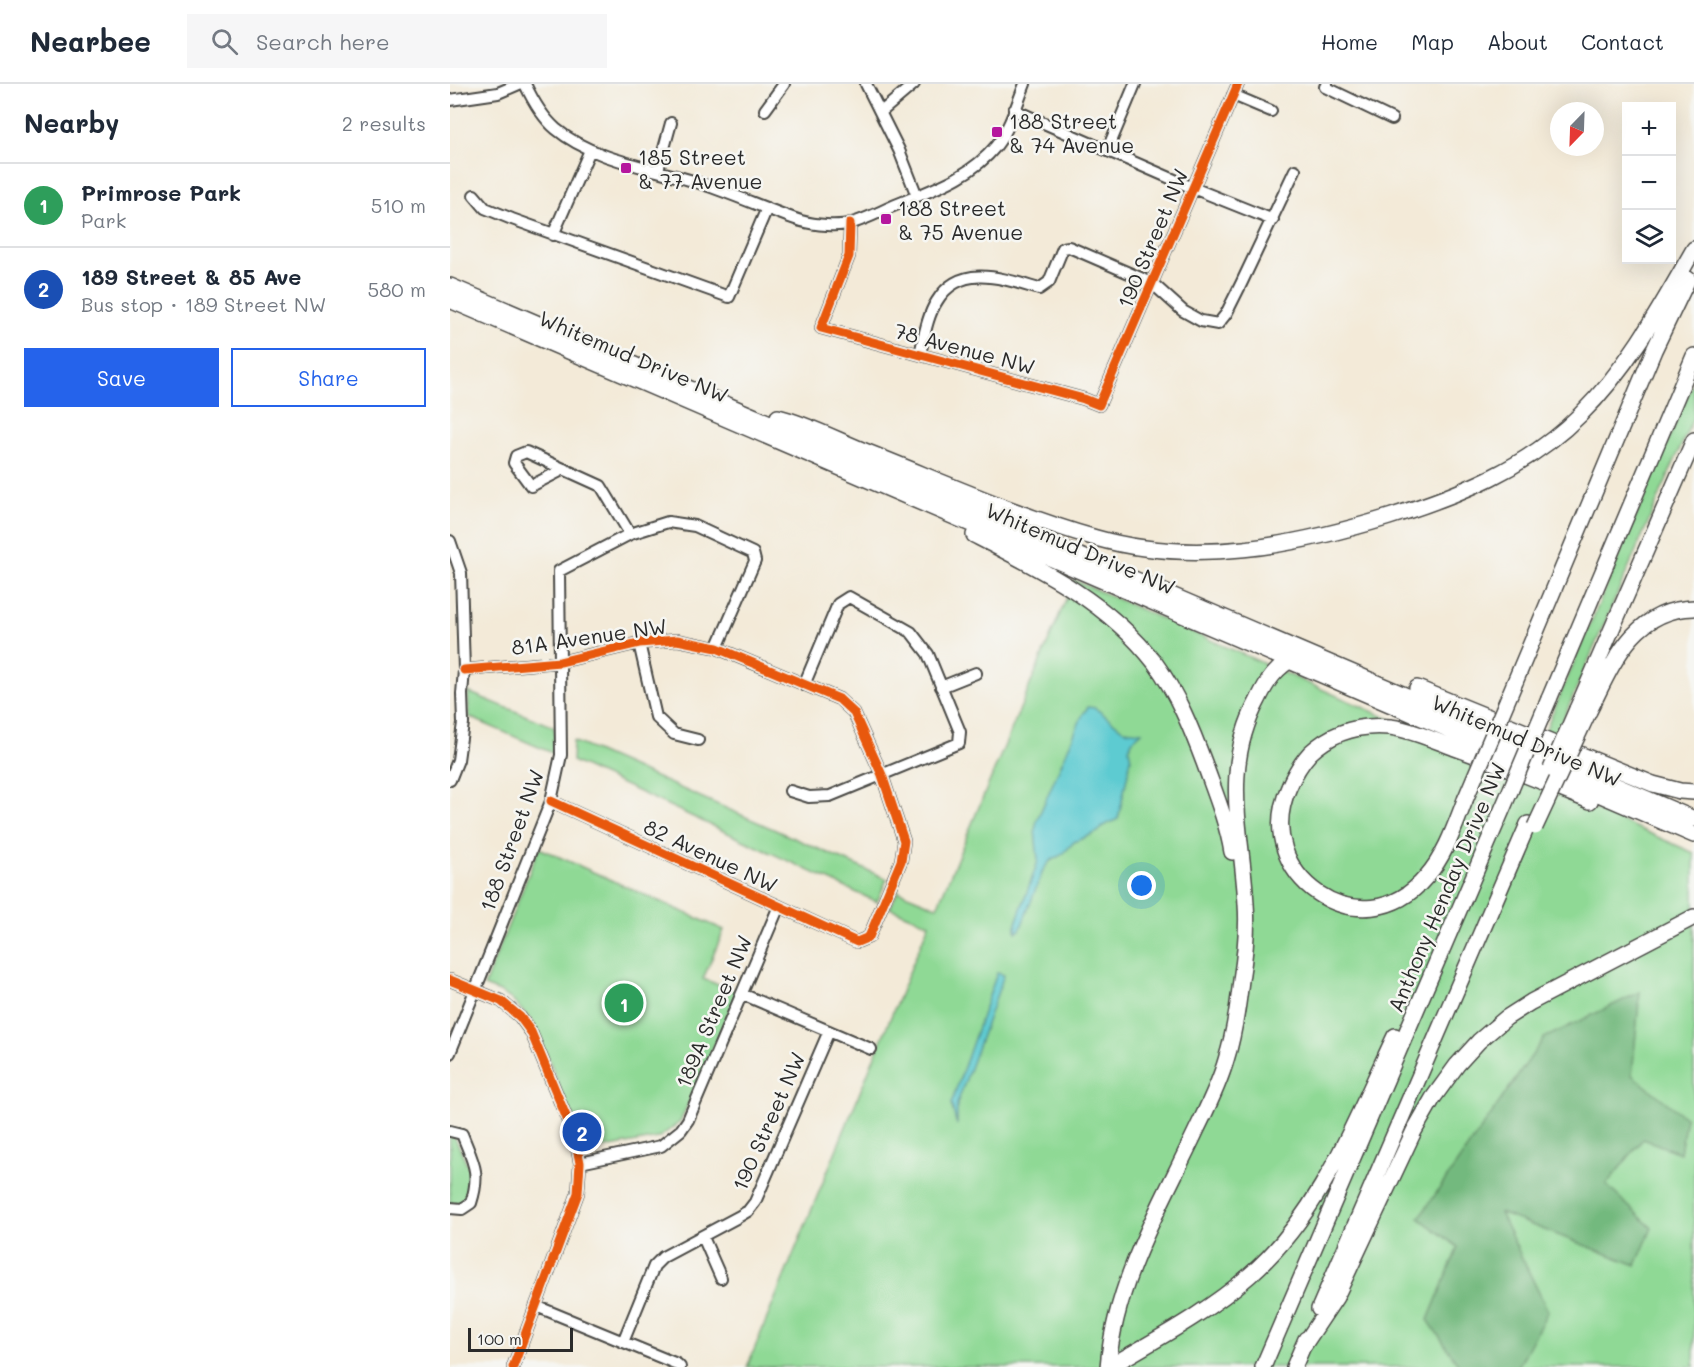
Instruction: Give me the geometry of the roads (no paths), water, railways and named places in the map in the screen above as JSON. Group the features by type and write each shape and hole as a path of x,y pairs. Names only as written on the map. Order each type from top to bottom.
{"highway":[{"path":"732,407 783,418 1011,510 1100,539 1193,551 1227,551 1275,546 1318,538 1435,502 1473,487 1543,447 1579,416 1618,372 1657,315 1694,249"},
{"path":"1694,266 1654,350 1515,682 1465,800 1441,856 1427,877 1416,888 1387,904 1359,908 1341,906 1324,899 1300,879 1287,855 1281,824 1283,806 1294,776 1305,759 1320,744 1335,735 1349,730 1372,727 1391,728 1424,736 1694,843"},
{"name":"Whitemud Drive NW","path":"450,286 1694,819"},
{"name":"Whitemud Drive NW","path":"450,300 1694,835"},
{"name":"Anthony Henday Drive NW","path":"1263,1367 1502,812 1694,356"},
{"path":"1294,1367 1514,857 1531,826 1583,711 1694,440"},
{"path":"836,465 1005,550 1083,595 1128,633 1155,663 1176,698 1198,747 1230,842 1240,905 1242,980"},
{"path":"1181,599 1260,625 1653,784 1694,792"},
{"path":"1583,711 1619,653 1635,633 1654,618 1669,611 1694,608"},
{"path":"1108,1367 1119,1303 1134,1262 1203,1118 1232,1038 1246,940 1246,904 1236,817 1235,783 1239,750 1253,708 1267,681 1277,669 1290,660 1309,653"},
{"path":"1302,1348 1335,1297 1423,1114 1457,1065 1486,1035 1506,1018 1531,1002 1694,917"},
{"path":"1108,1367 1228,1294 1258,1268 1292,1231 1333,1166 1421,981 1435,966"}],"street":[{"path":"450,100 498,93 519,84"},
{"path":"525,84 548,121 568,137 590,150 703,184 808,223 850,224 953,180 972,169 996,146 1026,84"},
{"path":"765,110 784,84"},
{"path":"866,84 899,150 917,196"},
{"path":"881,112 914,84"},
{"path":"1107,151 1135,84"},
{"path":"1326,85 1392,119"},
{"path":"1236,89 1271,111"},
{"name":"190 Street NW","path":"1099,405 1236,89"},
{"path":"1014,110 1194,189 1273,220"},
{"path":"658,170 671,123"},
{"path":"553,235 590,150"},
{"path":"920,354 932,312 937,301 946,291 970,277 985,276 1039,289 1049,282 1064,248 1069,247 1152,283 1183,310 1202,321 1218,324 1226,314 1273,220 1295,170"},
{"path":"474,195 485,208 553,235 729,297 767,208"},
{"name":"78 Avenue NW","path":"850,224 849,256 821,328 1099,405"},
{"path":"564,468 601,486 630,534"},
{"name":"188 Street NW","path":"450,1053 550,801 561,755 559,572 630,534 668,522 694,526 753,553 755,561 717,648"},
{"path":"450,541 461,573 464,670 463,723 450,780"},
{"path":"790,791 809,797 830,796 958,743 960,732 927,654 911,632 849,597 838,604 804,685"},
{"path":"450,599 462,599"},
{"name":"81A Avenue NW","path":"464,670 560,662 639,643 677,640 717,648 839,699 854,713 882,775 904,841 901,861 869,937 857,942"},
{"path":"639,643 656,717 674,734 698,740"},
{"path":"941,687 976,673"},
{"name":"82 Avenue NW","path":"550,801 857,942"},
{"name":"189A Street NW","path":"580,1163 661,1146 681,1130 779,906"},
{"path":"450,980 501,1001 520,1017 531,1032 572,1129 580,1163 576,1198 513,1367"},
{"path":"742,994 871,1050"},
{"name":"190 Street NW","path":"623,1342 654,1266 663,1257 703,1237 748,1210 755,1202 828,1031"},
{"path":"450,1131 462,1134 476,1170 476,1187 471,1203 462,1209 450,1208"},
{"path":"703,1237 721,1278"},
{"path":"536,1306 680,1367"}],"water":[{"path":"1088,707 1095,708 1124,730 1142,732 1132,741 1129,749 1131,759 1118,819 1103,826 1098,832 1074,842 1063,854 1050,861 1043,870 1020,930 1016,932 1016,923 1038,861 1035,830 1037,820"},
{"path":"997,973 1004,975 957,1104 957,1125 951,1104"}],"place":[{"name":"188 Street & 74 Avenue","path":"997,132"},
{"name":"185 Street & 77 Avenue","path":"626,168"},
{"name":"188 Street & 75 Avenue","path":"886,219"},
{"name":"Primrose Park","path":"624,1003"},
{"name":"189 Street & 85 Ave","path":"582,1132"}]}
